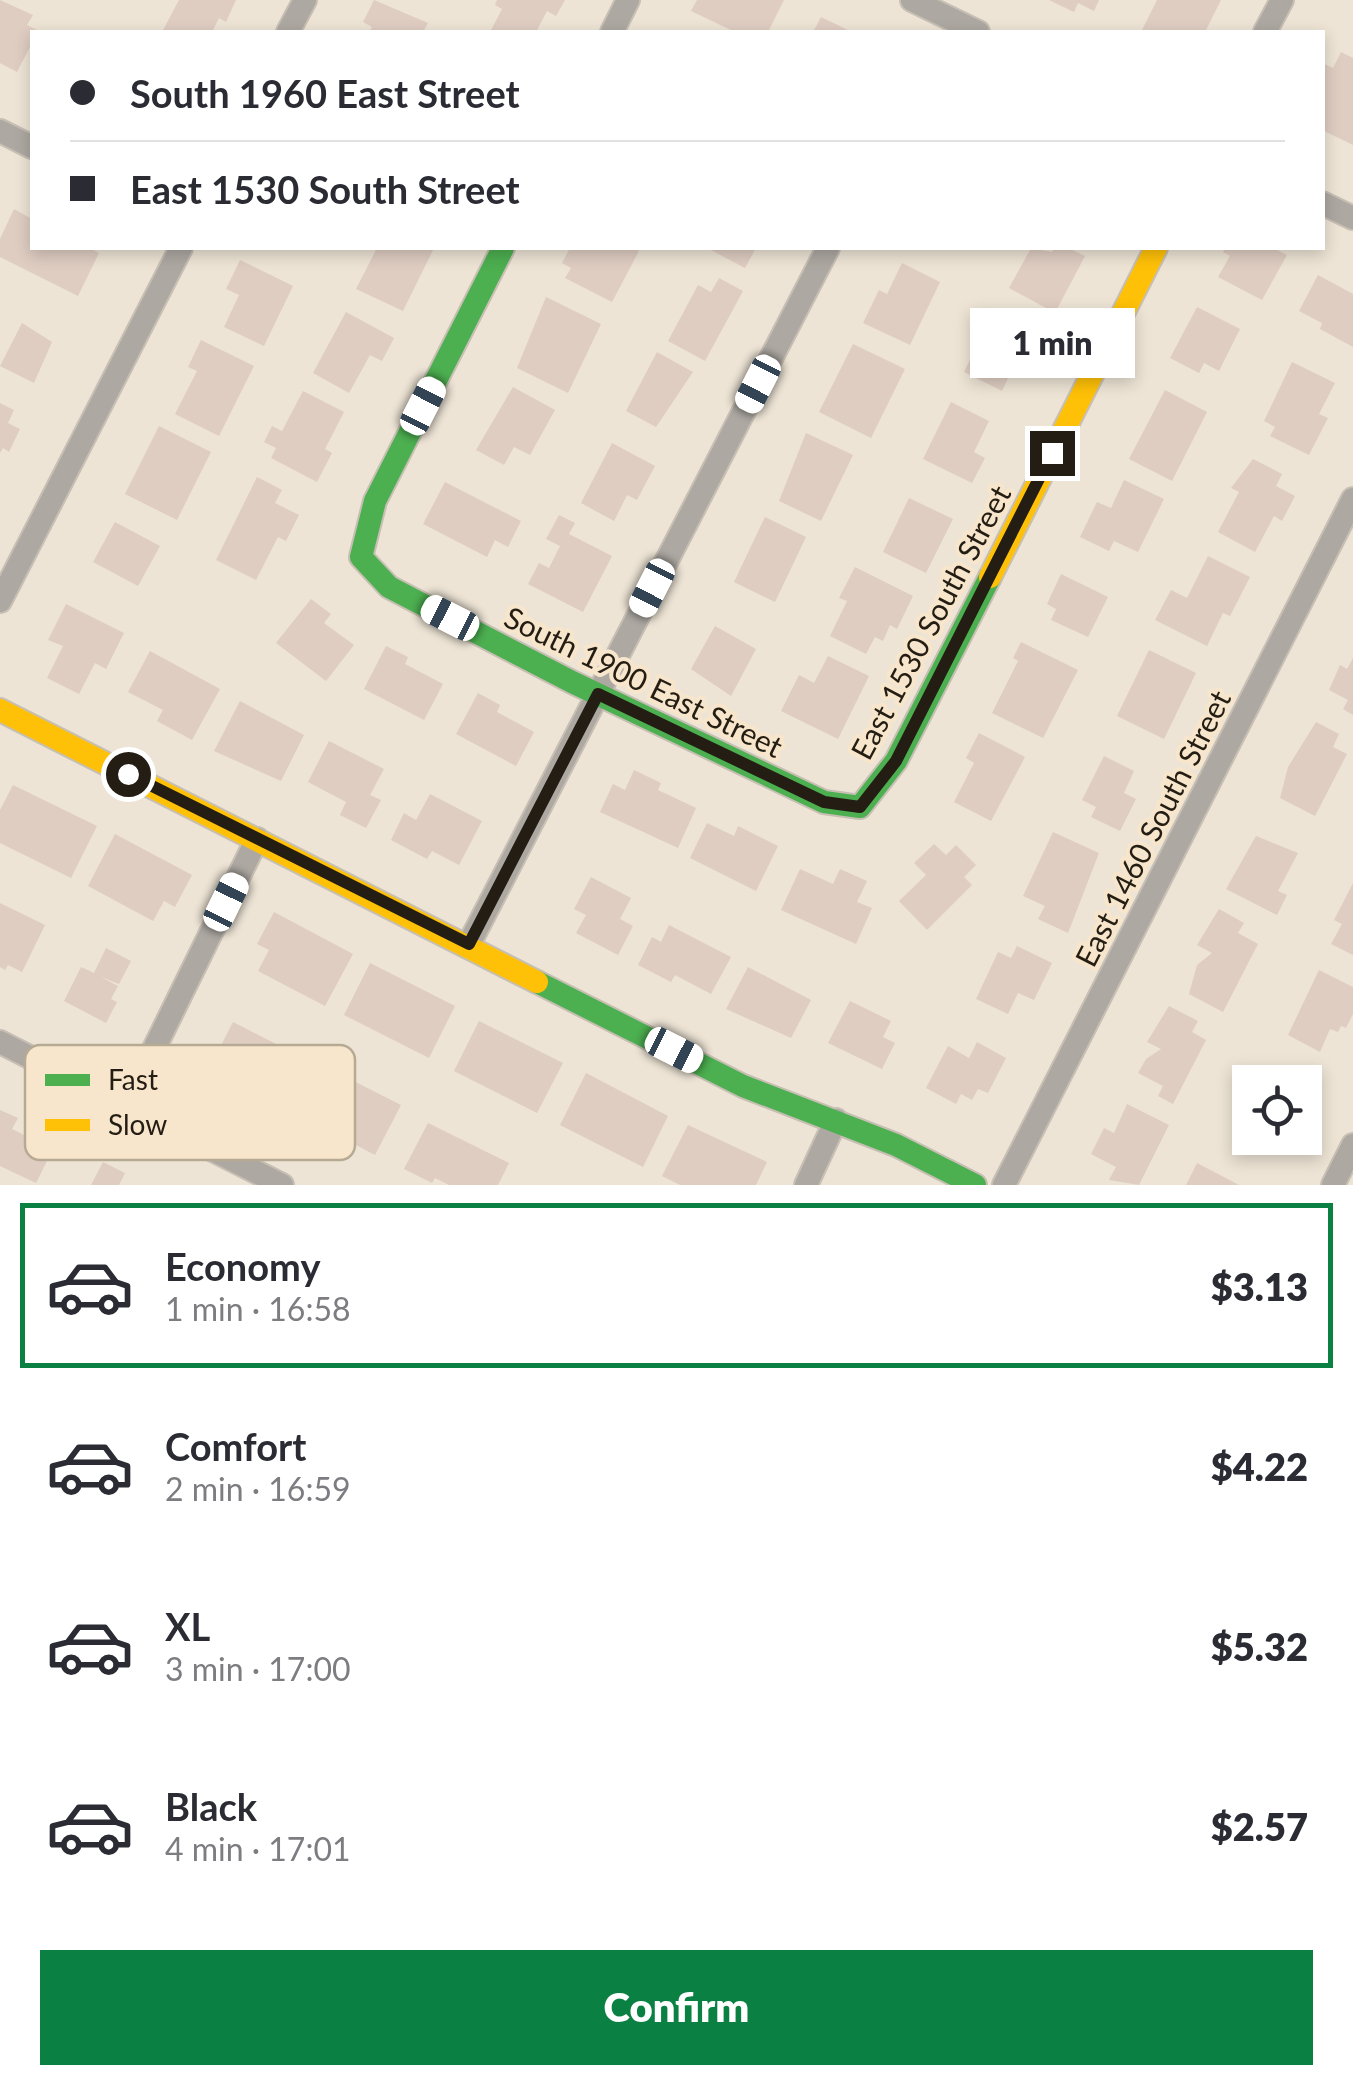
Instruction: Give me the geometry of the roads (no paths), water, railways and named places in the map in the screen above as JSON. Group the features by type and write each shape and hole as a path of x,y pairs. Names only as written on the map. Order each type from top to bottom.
{"street":[{"path":"289,30 304,0"},
{"path":"613,30 628,0"},
{"path":"912,0 943,25 968,30"},
{"path":"1267,30 1282,0"},
{"path":"0,131 30,147"},
{"path":"1325,204 1353,218"},
{"path":"0,601 180,250"},
{"name":"South 1900 East Street","path":"502,250 375,501 362,557 388,587 598,694 824,802 860,807"},
{"path":"469,944 827,250"},
{"name":"East 1530 South Street","path":"860,807 896,761 1155,250"},
{"name":"East 1460 South Street","path":"1004,1185 1353,499"},
{"path":"0,710 743,1086 836,1120 975,1185"},
{"path":"156,1045 257,839"},
{"path":"0,1042 25,1055"},
{"path":"806,1185 836,1120"},
{"path":"1333,1185 1353,1145"},
{"path":"233,1160 282,1185"}]}
